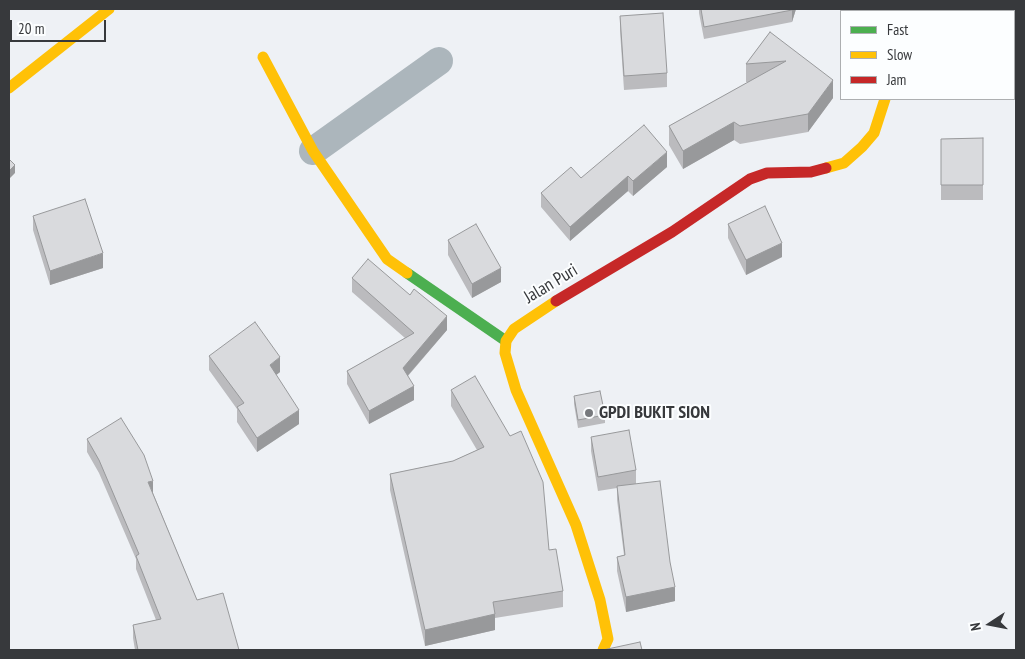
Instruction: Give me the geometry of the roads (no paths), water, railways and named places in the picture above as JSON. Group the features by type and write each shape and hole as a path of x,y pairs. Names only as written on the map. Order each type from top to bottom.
{"street":[{"path":"9,88 108,9"},
{"path":"263,57 313,151 387,259 506,341 506,353 516,390 576,525 600,600 608,639 603,650"},
{"path":"313,151 439,61"},
{"name":"Jalan Puri","path":"506,341 514,329 534,314 672,232 750,179 767,173 811,172 844,163 874,133 885,100"}],"place":[{"name":"GPDI BUKIT SION","path":"589,413"}]}
